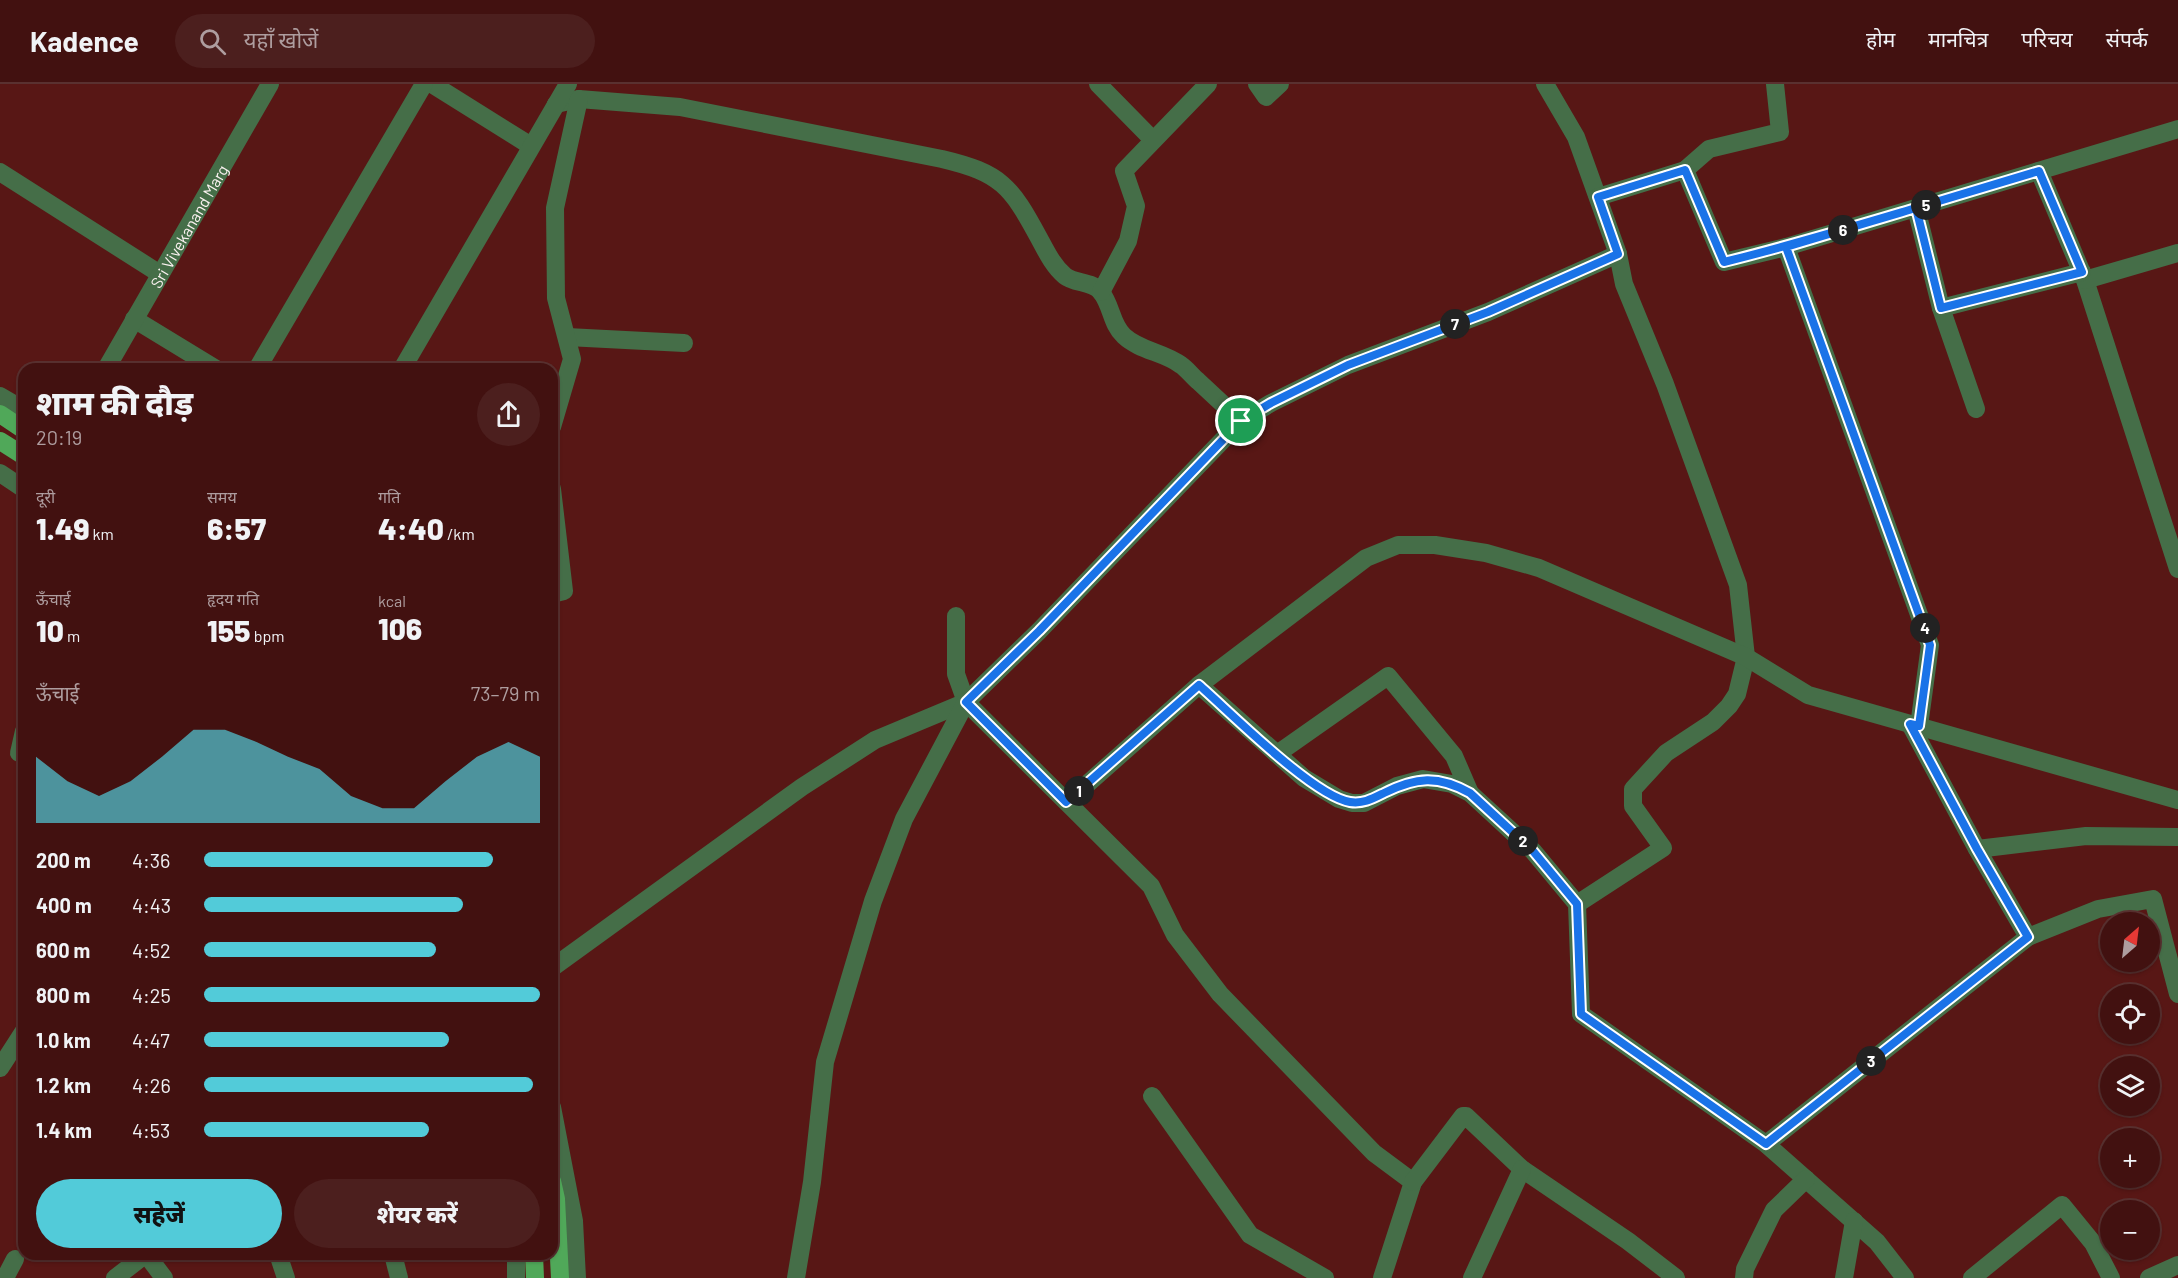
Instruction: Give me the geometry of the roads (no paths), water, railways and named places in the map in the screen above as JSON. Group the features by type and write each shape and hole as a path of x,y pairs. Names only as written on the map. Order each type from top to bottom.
{"main road":[{"path":"0,414 18,426"},
{"path":"0,441 18,452"},
{"path":"558,1238 560,1278"},
{"path":"534,1260 535,1278"}],"street":[{"name":"Sri Vivekanand Marg","path":"109,363 270,84"},
{"path":"261,363 424,84"},
{"path":"432,84 531,146"},
{"path":"1098,84 1153,140"},
{"path":"1101,292 1128,241 1136,206 1124,171 1208,84"},
{"path":"1257,84 1266,97 1280,84"},
{"path":"1545,84 1576,137 1618,254 1624,284 1665,384 1738,585 1746,657 1737,694 1729,706 1713,722 1666,753 1633,789 1633,806 1663,848 1577,904"},
{"path":"1598,197 1685,170 1709,149 1780,132 1775,84"},
{"path":"558,407 572,359 556,298 555,208 573,91"},
{"path":"409,363 556,104 573,91 680,107 942,159 981,170 1002,184 1020,203 1052,261 1065,276 1078,283 1096,287 1101,292 1109,306 1112,319 1125,337 1181,365 1241,421"},
{"path":"1685,170 1724,262 1786,247 2178,129"},
{"path":"2039,171 2083,276 2178,569"},
{"path":"0,172 160,274"},
{"path":"1916,208 1941,308 1976,409"},
{"path":"1786,247 1930,645 1914,725 1977,849 2028,937"},
{"path":"1941,308 2178,253"},
{"path":"796,1278 812,1182 825,1062 873,901 904,819 966,702 1039,631 1241,421 1271,403 1348,365 1488,312 1618,254"},
{"path":"134,319 206,363"},
{"path":"567,337 684,344"},
{"path":"0,396 18,406"},
{"path":"0,473 18,485"},
{"path":"558,540 564,591 558,592"},
{"path":"1066,802 1199,685 1366,558 1398,545 1435,546 1486,553 1539,568 1746,657 1808,695 2178,800"},
{"path":"956,616 957,674 966,702 1151,886 1175,935 1220,994 1374,1153 1413,1182"},
{"path":"1277,754 1388,676 1454,756 1470,793"},
{"path":"1199,685 1304,778 1339,799 1352,803 1364,803 1398,786 1423,779 1452,784 1470,793 1533,851 1577,904 1581,1014 1766,1144 1877,1242 1905,1278"},
{"path":"558,964 802,787 875,740 966,702"},
{"path":"1977,849 2086,836 2178,837"},
{"path":"1766,1144 2028,937 2098,909 2153,899 2178,994"},
{"path":"0,1068 18,1040"},
{"path":"1152,1096 1250,1235 1325,1278"},
{"path":"1382,1278 1413,1182 1464,1115 1522,1169 1628,1241 1666,1275"},
{"path":"558,1138 574,1221 577,1278"},
{"path":"1472,1278 1522,1169"},
{"path":"1744,1278 1745,1269 1774,1210 1806,1179"},
{"path":"1972,1278 2062,1205 2093,1243 2111,1278"},
{"path":"1844,1278 1854,1221"},
{"path":"5,1278 15,1260"},
{"path":"115,1278 138,1260"},
{"path":"150,1260 164,1278"},
{"path":"280,1260 286,1278"},
{"path":"394,1260 399,1278"},
{"path":"516,1260 516,1278"},
{"path":"2149,1278 2178,1265"}]}
